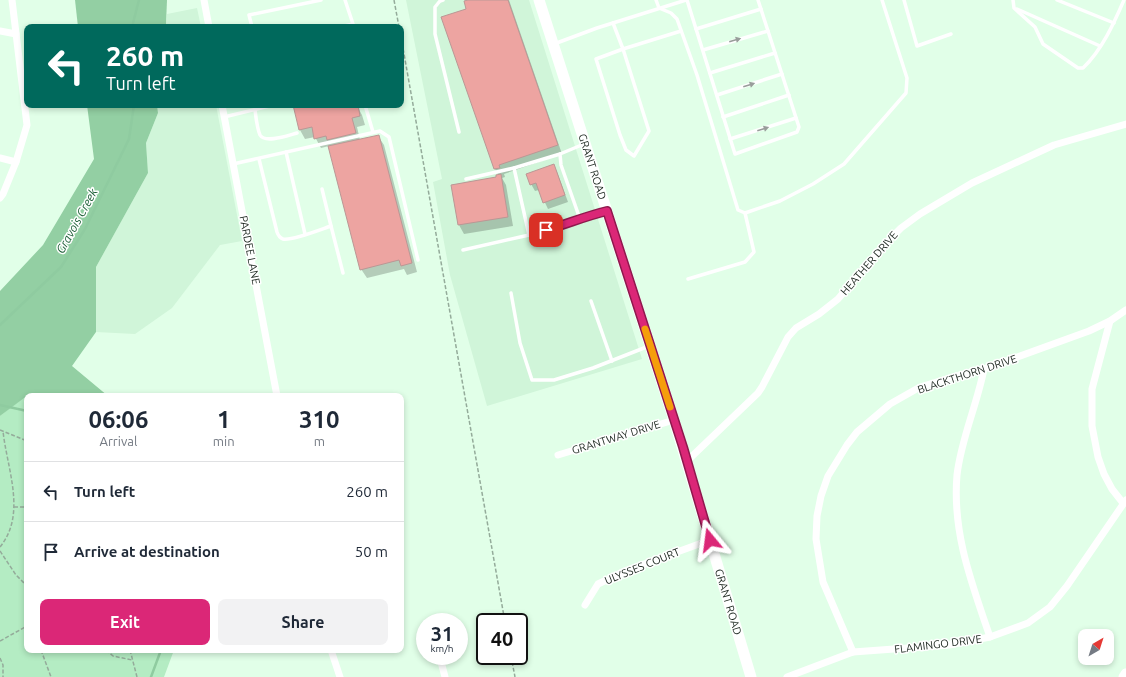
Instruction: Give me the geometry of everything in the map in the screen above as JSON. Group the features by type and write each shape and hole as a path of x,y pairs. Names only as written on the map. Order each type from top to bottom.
{"street":[{"path":"12,0 24,99"},
{"path":"204,0 208,24"},
{"name":"GRANT ROAD","path":"539,0 687,461 751,677"},
{"path":"0,31 16,34"},
{"path":"0,198 16,162 27,124 25,108"},
{"name":"PARDEE LANE","path":"222,108 276,393"},
{"name":"HEATHER DRIVE","path":"687,461 758,394 788,337 796,328 838,299 882,247 901,228 920,214 972,183 1054,145 1126,124"},
{"path":"0,158 16,162"},
{"name":"BLACKTHORN DRIVE","path":"853,652 823,582 816,539 817,516 821,496 828,476 840,455 857,432 890,404 920,387 984,369 1089,331 1110,321 1126,310"},
{"path":"1110,321 1092,389 1092,426 1098,457 1104,474 1112,489 1124,501"},
{"path":"984,369 957,474 956,512 961,546 969,576 990,637"},
{"name":"GRANTWAY DRIVE","path":"558,455 674,420"},
{"name":"FLAMINGO DRIVE","path":"787,677 853,652 949,645 990,637 1028,623 1050,607 1067,586 1124,501"},
{"name":"ULYSSES COURT","path":"585,605 598,584 625,571 710,540"},
{"path":"332,653 340,677"},
{"path":"442,665 445,677"}],"lane":[{"path":"251,24 249,15 321,0"},
{"path":"345,0 354,24"},
{"path":"443,0 440,1 435,7 435,34 459,132"},
{"path":"656,0 659,8 671,13 677,19 697,75 738,210 745,213 780,201 813,184 844,164 906,93 907,78 882,0"},
{"path":"553,44 686,0 735,154 798,132 799,127 758,0"},
{"path":"904,0 917,46 951,34"},
{"path":"1012,0 1014,8 1035,27 1043,44 1078,68 1084,68 1092,59 1114,22 1124,0"},
{"path":"1057,0 1114,22"},
{"path":"1014,8 1100,46"},
{"path":"696,29 761,9"},
{"path":"613,23 622,49 649,131 634,156 626,150 620,135 596,59 622,49 681,31"},
{"path":"703,50 768,31"},
{"path":"710,73 775,54"},
{"path":"717,95 782,74"},
{"path":"723,117 789,95"},
{"path":"224,117 263,108"},
{"path":"366,108 373,132"},
{"path":"255,110 260,135 263,139 268,140 297,133"},
{"path":"730,140 796,118"},
{"path":"233,164 380,131 389,137 418,260"},
{"path":"466,179 514,168 560,154 585,144"},
{"path":"286,152 305,234"},
{"path":"560,154 561,165 580,219"},
{"path":"259,159 279,236 283,239 291,238 332,226"},
{"path":"514,168 529,235"},
{"path":"322,189 343,273"},
{"path":"463,250 529,235 607,211"},
{"path":"688,280 745,262 754,252 745,213"},
{"path":"511,293 520,343 532,380 554,380 612,361 650,346"},
{"path":"591,301 612,361"}],"path":[{"path":"394,0 398,24"},
{"path":"404,54 503,613"},
{"path":"1,431 24,440"},
{"path":"0,546 6,539 11,525 15,501 1,431"},
{"path":"14,507 24,507"},
{"path":"0,551 16,575 24,583"},
{"path":"0,641 24,628"},
{"path":"42,653 51,677"},
{"path":"110,653 113,656 132,660"},
{"path":"131,653 137,677"},
{"path":"0,658 3,665 3,677"},
{"path":"512,665 514,677"}],"shaded area":[{"path":"75,0 167,0 166,24 78,24"},
{"path":"406,0 529,0 642,359 487,406 450,275 433,182 442,179"},
{"path":"197,8 200,24 166,24 167,14"},
{"path":"87,108 157,108 158,113 146,143 148,173 96,267 96,332 72,366 104,393 24,393 24,398 0,416 0,291 43,245 94,159"},
{"path":"157,108 217,108 242,241 220,245 172,308 135,334 96,332 96,267 148,173 146,143 158,113"},
{"path":"24,397 24,653 173,653 164,677 0,677 0,416"}],"building":[{"path":"508,0 558,145 499,165 500,168 494,169 441,17 466,9 464,1"},
{"path":"294,108 359,108 360,116 352,118 356,133 327,140 326,136 314,139 312,127 299,130"},
{"path":"379,135 412,263 401,266 399,260 360,270 328,146"},
{"path":"554,164 565,195 543,203 536,183 530,185 526,174"},
{"path":"501,174 508,217 458,225 451,185 496,177 496,175"}],"waterway":[{"name":"Gravois Creek","path":"133,24 139,0"},
{"name":"Gravois Creek","path":"0,325 61,267 85,229 129,139 134,108"},
{"name":"Gravois Creek","path":"0,405 24,410"},
{"name":"Gravois Creek","path":"151,677 160,653"}],"slow traffic":[{"path":"645,329 670,407"}],"route":[{"path":"546,230 607,211 683,447 710,540"}]}
